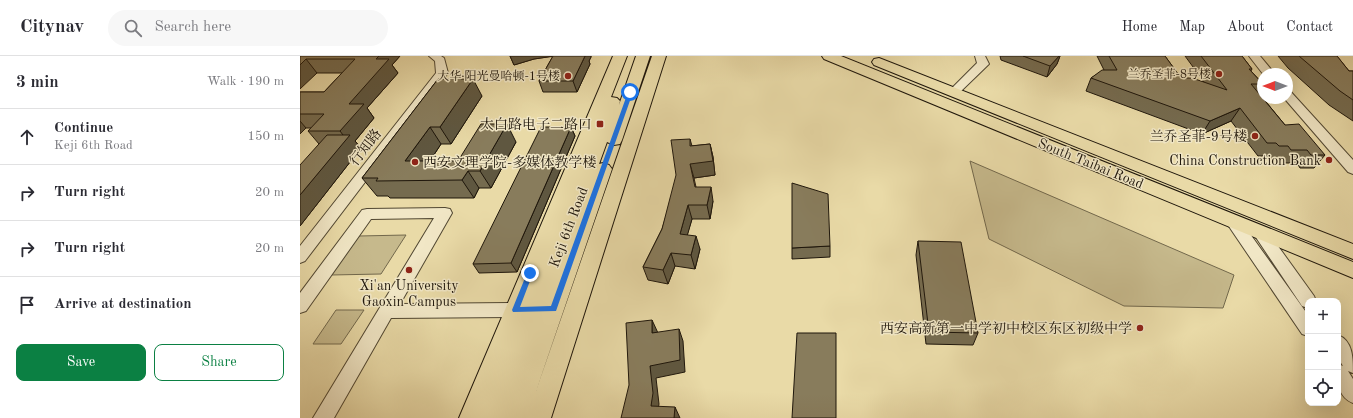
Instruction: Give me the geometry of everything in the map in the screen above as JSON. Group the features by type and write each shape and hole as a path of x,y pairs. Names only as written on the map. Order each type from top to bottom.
{"main road":[{"path":"470,418 620,56"},
{"name":"Keji 6th Road","path":"515,418 545,310 604,130 614,94 628,56"},
{"name":"Keji 6th Road","path":"494,418 545,310 643,56"},
{"path":"539,418 659,56"},
{"name":"South Taibai Road","path":"829,56 1353,270"},
{"name":"South Taibai Road","path":"864,56 1353,252"}],"street":[{"name":"行知路","path":"300,257 442,73 440,60 434,56"},
{"path":"954,92 983,64 980,56"},
{"path":"1254,56 1264,68"},
{"path":"1293,101 1353,169"},
{"path":"300,306 367,214 445,213 323,418"},
{"path":"1233,221 1305,325"},
{"path":"1260,232 1306,298"},
{"path":"387,311 545,310"},
{"path":"1341,347 1353,364"},
{"path":"1341,376 1353,394"}],"shaded area":[{"path":"970,161 1234,275 1223,308 1124,306 989,239"},
{"path":"406,235 381,274 331,275 359,236"},
{"path":"336,310 364,310 341,344 313,344"}],"building":[{"path":"300,56 379,56 376,59 389,59 349,104 364,104 340,131 308,131 324,114 300,114 300,92 324,92 355,59 306,59 300,65"},
{"path":"553,56 585,56 573,81 539,81"},
{"path":"1023,56 1059,56 1050,66"},
{"path":"1109,56 1165,56 1181,78 1192,78 1227,90 1201,56 1242,56 1252,69 1249,69 1257,78 1257,84 1251,84 1257,91 1257,104 1268,104 1285,125 1299,124 1325,155 1311,155 1307,150 1291,150 1288,146 1279,146 1276,143 1267,143 1240,108 1210,121 1091,78 1102,70 1117,70"},
{"path":"1299,56 1337,56 1349,71 1353,71 1353,100 1340,91"},
{"path":"438,79 473,79 440,127 430,127 405,161 458,161 481,124 507,124 480,171 468,171 462,180 376,181 378,178 362,178"},
{"path":"541,127 571,127 511,263 473,264"},
{"path":"327,135 350,135 300,195 300,165"},
{"path":"690,139 690,146 710,144 713,161 690,164 695,187 711,187 707,205 688,205 680,234 696,236 691,255 671,253 663,270 643,267 662,229 676,175 671,140"},
{"path":"792,183 828,194 830,246 792,248"},
{"path":"918,241 961,242 978,333 929,332"},
{"path":"652,320 652,333 679,329 680,360 650,366 653,393 651,406 675,407 674,418 621,418 629,385 626,323"},
{"path":"797,333 836,333 836,418 792,418"}],"place":[{"name":"兰乔圣菲-8号楼","path":"1219,74"},
{"name":"大华·阳光曼哈顿-1号楼","path":"568,76"},
{"name":"太白路电子二路口","path":"600,124"},
{"name":"兰乔圣菲-9号楼","path":"1255,136"},
{"name":"China Construction Bank","path":"1329,160"},
{"name":"西安文理学院-多媒体教学楼","path":"415,162"},
{"name":"Xi'an University Gaoxin Campus","path":"409,270"},
{"name":"西安高新第一中学初中校区东区初级中学","path":"1140,328"}],"route":[{"path":"530,273 515,310 553,309 630,92"}]}
